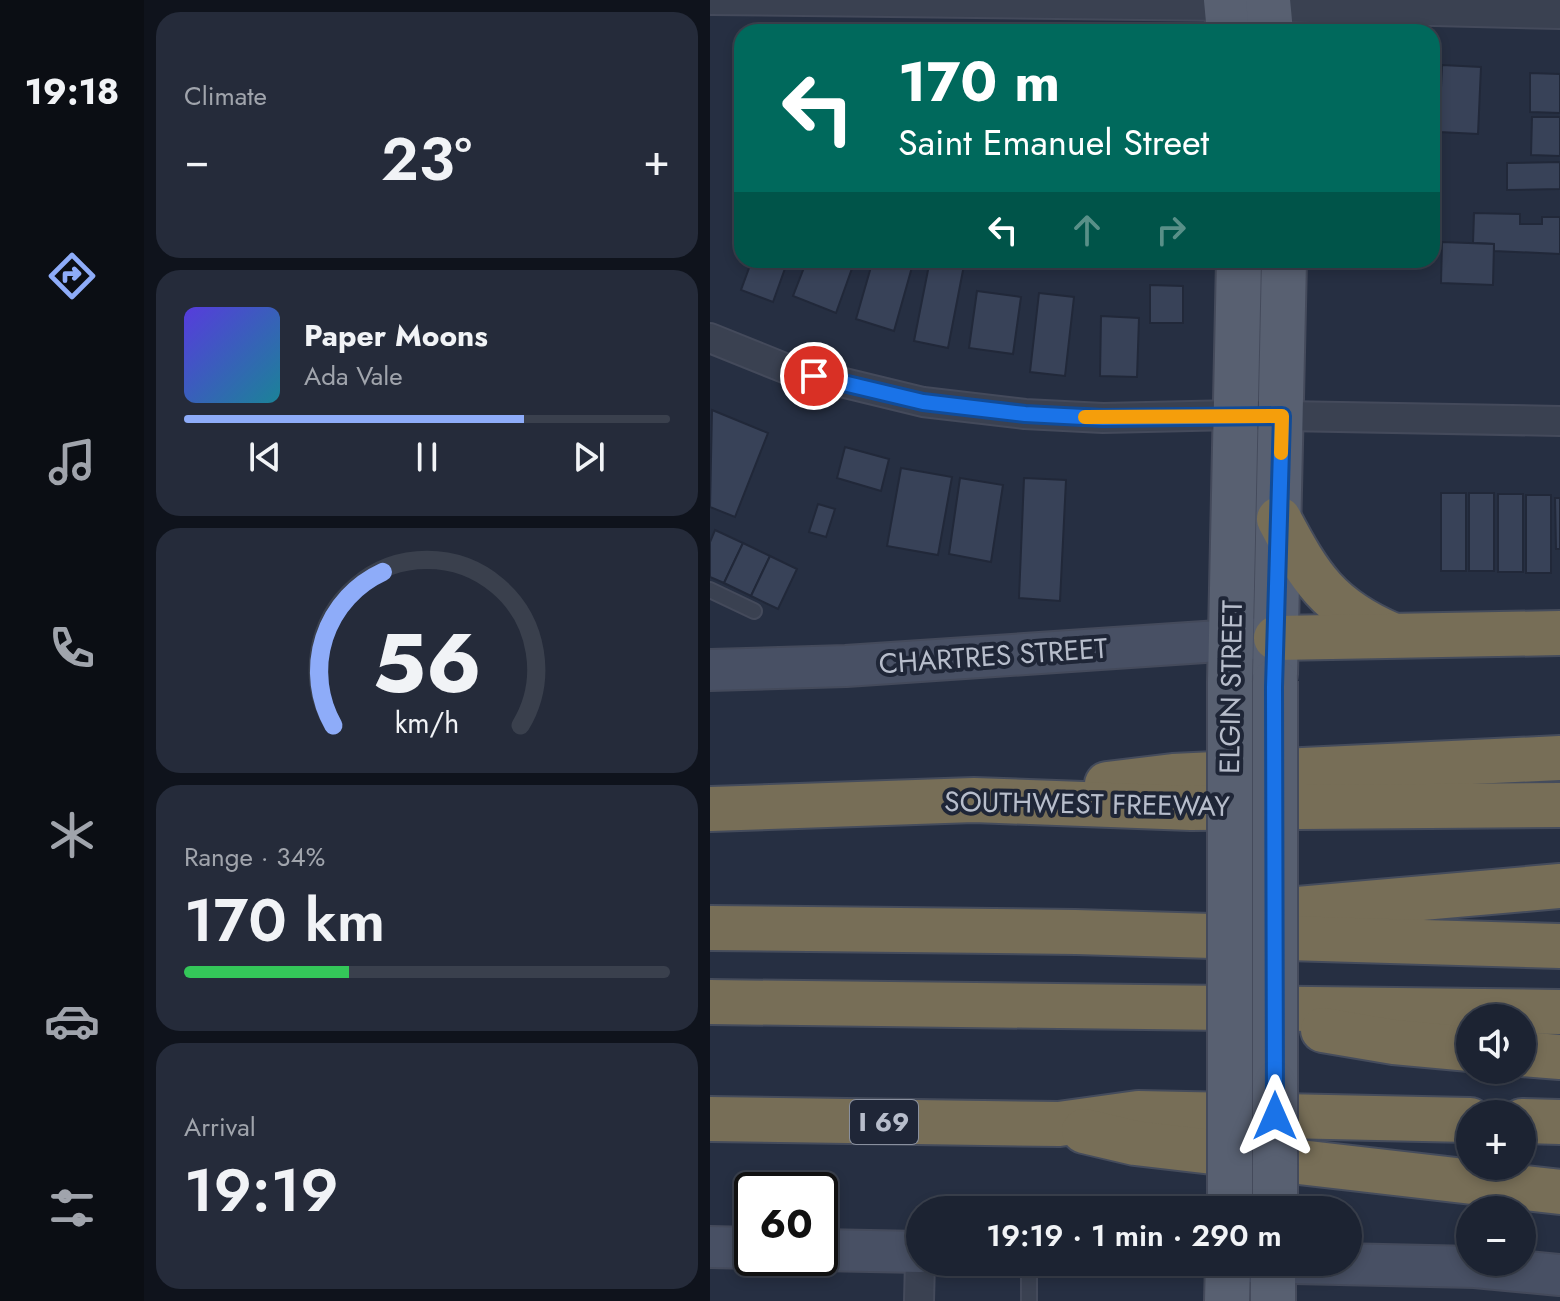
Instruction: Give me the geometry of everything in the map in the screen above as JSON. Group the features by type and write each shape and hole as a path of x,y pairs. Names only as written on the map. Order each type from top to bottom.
{"highway":[{"path":"1279,519 1308,574 1324,593 1361,622 1394,636"},
{"path":"1276,638 1560,633"},
{"path":"974,800 1173,776 1560,758"},
{"name":"SOUTHWEST FREEWAY","path":"710,809 974,800 1191,808 1560,805"},
{"path":"1076,932 1334,904 1560,886"},
{"path":"710,928 1076,932 1560,946"},
{"path":"710,1002 1560,1012"},
{"path":"1182,1006 1394,1042 1456,1048"},
{"path":"1536,1055 1560,1057"},
{"name":"I 69","path":"710,1119 1059,1124 1138,1113 1456,1120"},
{"path":"1536,1121 1560,1122"},
{"path":"1059,1124 1135,1143 1560,1192"}],"main road":[{"name":"ELGIN STREET","path":"1230,1196 1230,639 1239,268"},
{"name":"ELGIN STREET","path":"1275,1196 1275,681 1284,268"},
{"path":"1227,1301 1228,1276"}],"street":[{"path":"712,0 1248,13 1560,14"},
{"path":"710,338 787,369 923,402 1025,414 1103,418 1235,415 1560,421"},
{"name":"CHARTRES STREET","path":"710,670 846,666 1276,638"},
{"path":"710,1247 734,1248"},
{"path":"838,1250 906,1252"},
{"path":"1362,1270 1475,1267 1560,1275"},
{"path":"919,1301 920,1276"}],"lane":[{"path":"710,590 754,611"},
{"path":"1029,1276 1029,1301"}],"building":[{"path":"1442,65 1481,67 1478,134 1440,132"},
{"path":"1530,73 1560,74 1560,113 1530,112"},
{"path":"1532,117 1560,117 1560,156 1531,155"},
{"path":"1560,162 1560,189 1507,190 1507,163"},
{"path":"1474,213 1520,214 1520,224 1542,224 1542,217 1560,217 1560,254 1494,251 1494,244 1473,243"},
{"path":"1442,242 1494,244 1493,285 1441,283"},
{"path":"749,268 785,268 773,302 741,290"},
{"path":"804,268 852,268 836,313 793,296"},
{"path":"871,268 912,268 894,331 856,319"},
{"path":"928,268 963,268 948,348 914,341"},
{"path":"1150,285 1183,286 1183,323 1150,323"},
{"path":"977,291 1021,297 1013,354 969,348"},
{"path":"1039,293 1074,297 1065,376 1030,372"},
{"path":"1101,316 1139,318 1137,377 1100,376"},
{"path":"712,410 768,433 735,517 710,507"},
{"path":"845,447 889,459 881,491 837,478"},
{"path":"901,468 952,477 938,555 887,546"},
{"path":"960,478 1003,485 991,562 949,554"},
{"path":"1024,478 1066,480 1060,601 1019,598"},
{"path":"1441,493 1466,493 1466,571 1441,571"},
{"path":"1469,493 1494,493 1494,571 1469,571"},
{"path":"1498,494 1523,494 1523,572 1498,572"},
{"path":"1526,495 1551,495 1551,573 1526,573"},
{"path":"1555,498 1560,498 1560,549 1556,549"},
{"path":"818,504 835,509 826,537 809,532"},
{"path":"715,530 743,543 724,583 710,577 710,542"},
{"path":"743,543 770,556 751,596 724,583"},
{"path":"770,556 797,569 778,609 751,596"}],"slow traffic":[{"path":"1085,417 1282,416 1281,453"}],"route":[{"path":"814,376 923,402 1025,414 1103,418 1282,416 1274,687 1275,1116"}]}
